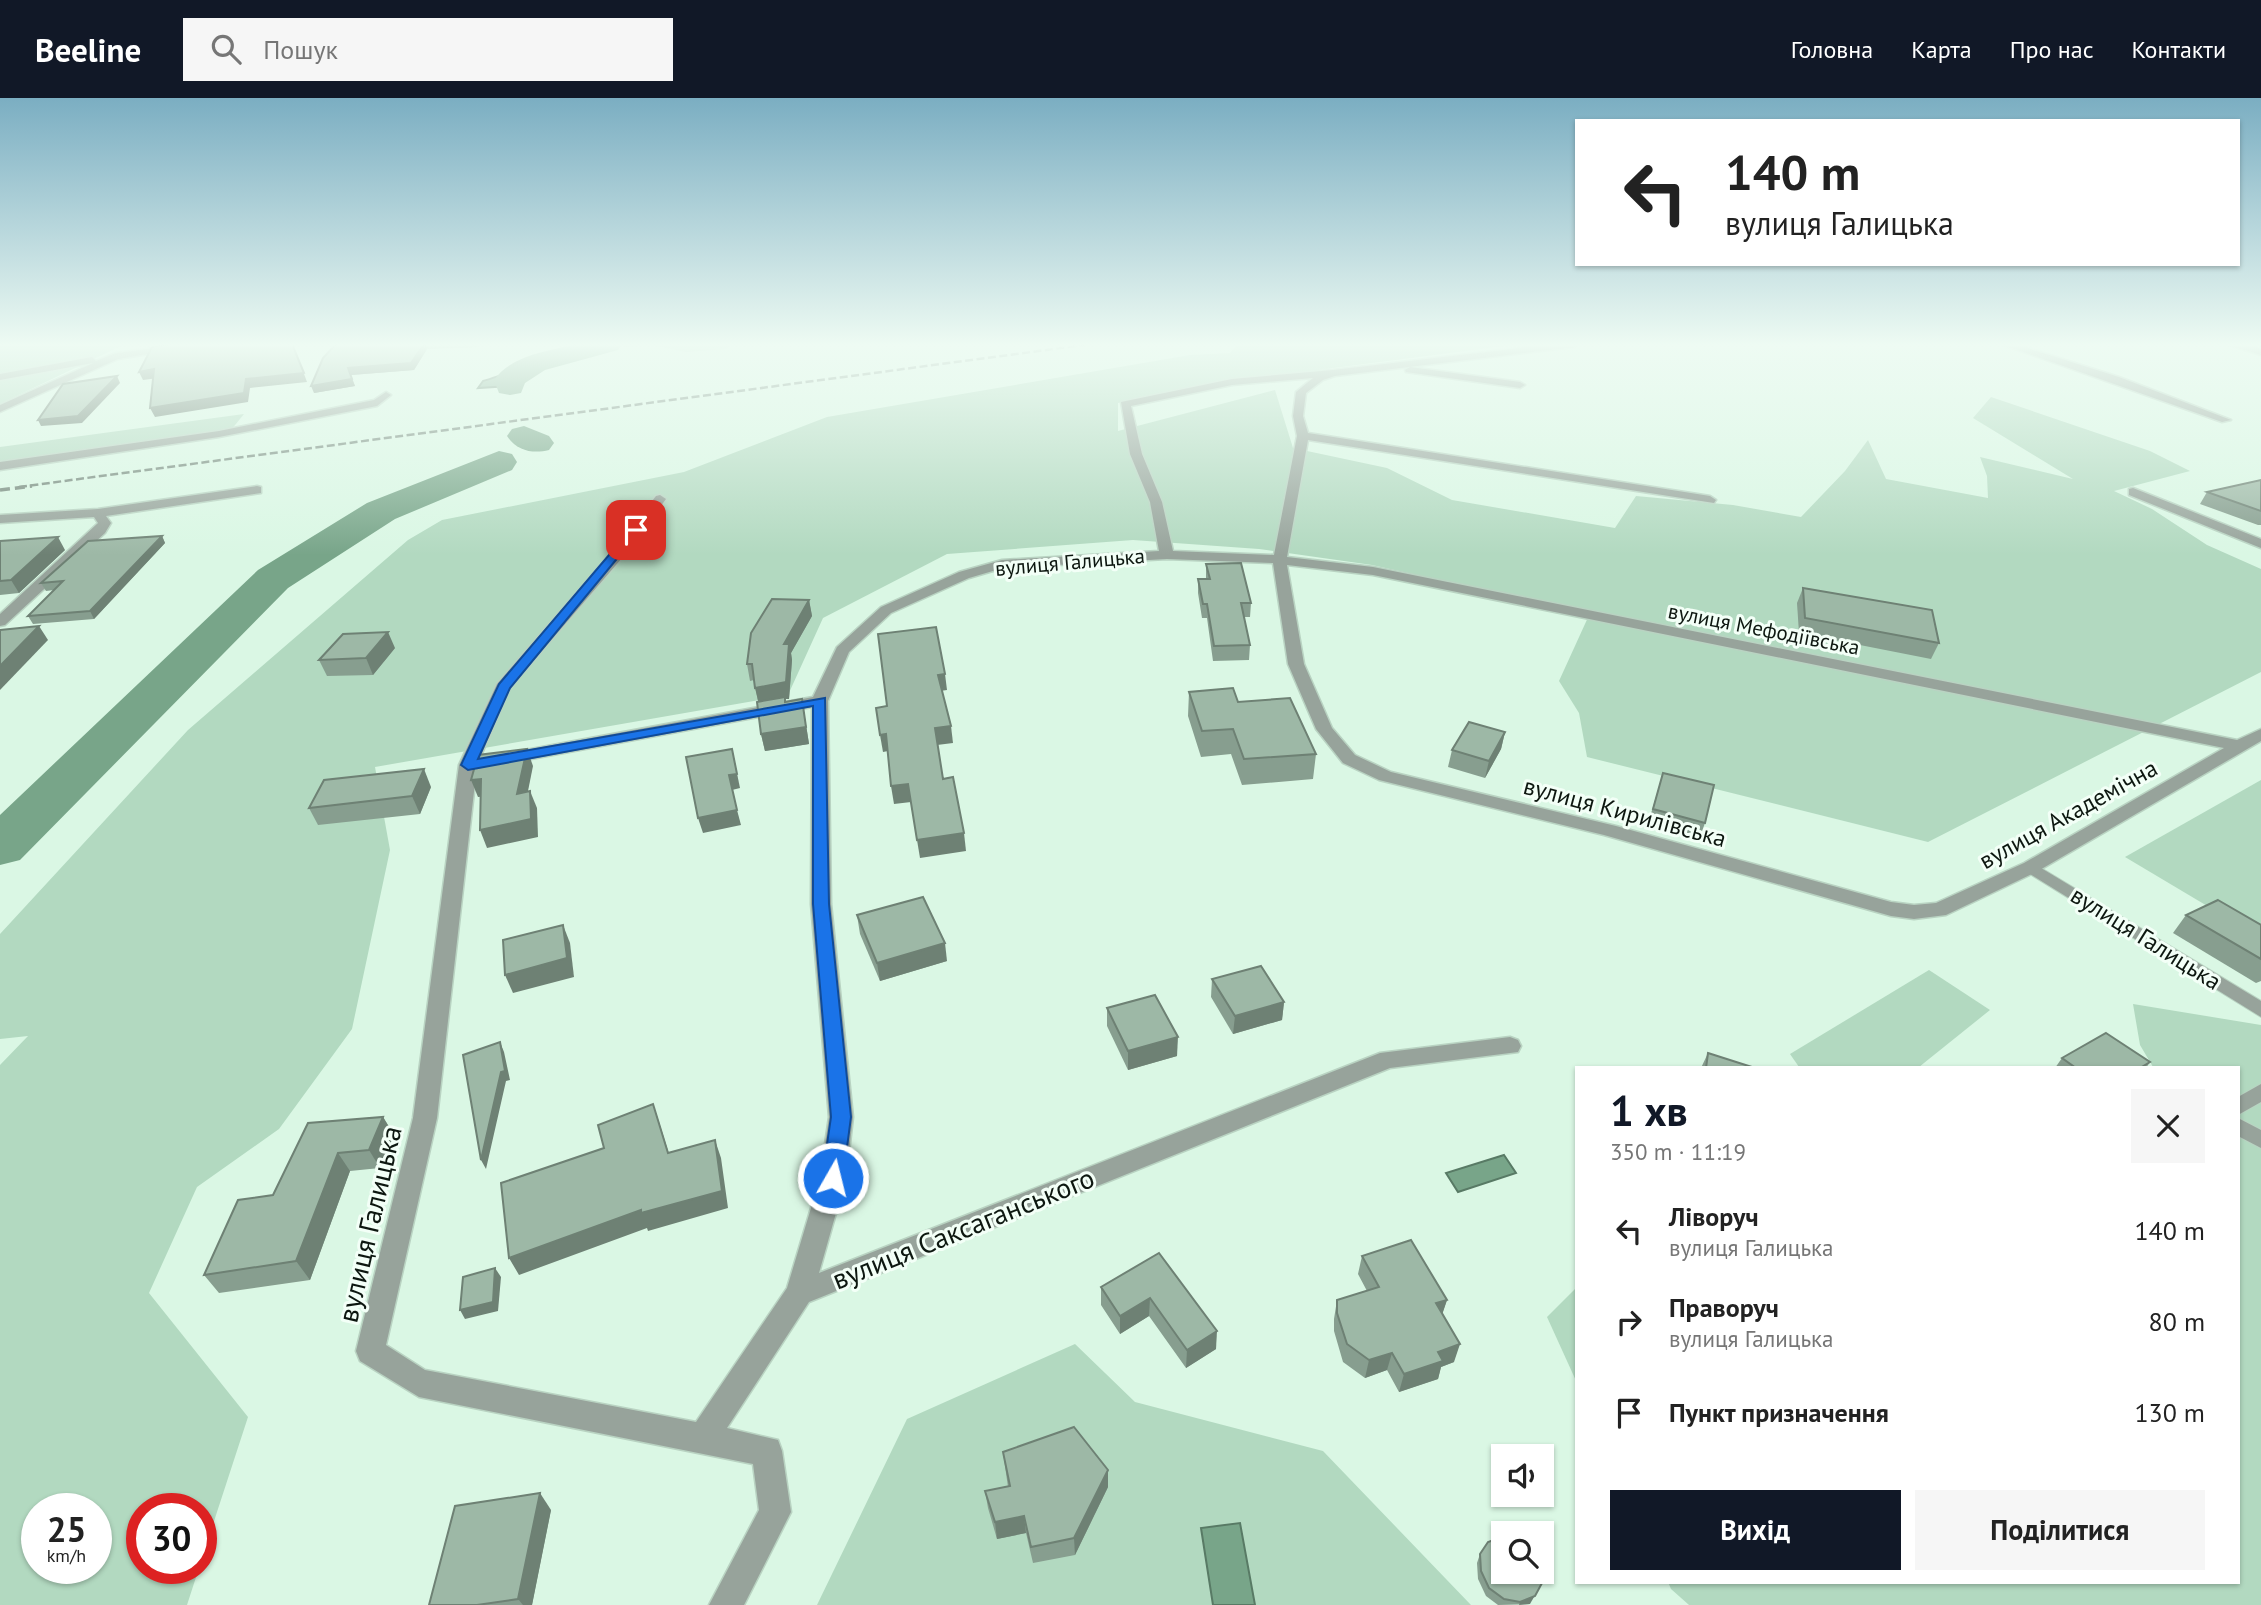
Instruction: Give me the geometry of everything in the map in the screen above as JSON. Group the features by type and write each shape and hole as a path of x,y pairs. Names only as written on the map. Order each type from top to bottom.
{"street":[{"path":"0,466 219,434 319,414"},
{"name":"вулиця Галицька","path":"1127,414 1136,454 1156,502 1167,555"},
{"path":"1280,560 1303,436 1298,414"},
{"path":"2211,414 2226,420"},
{"path":"1303,436 1710,500"},
{"path":"0,519 98,513 257,490"},
{"path":"2133,492 2261,544"},
{"name":"вулиця Галицька","path":"660,499 623,548 503,687 468,765 425,1118 370,1351 419,1382 704,1437"},
{"path":"0,622 100,530 105,523 98,513"},
{"name":"вулиця Галицька","path":"799,1293 833,1178 841,1117 821,904 820,701 842,650 886,610 964,575 1002,564 1167,555 1242,556 1280,560"},
{"name":"вулиця Мефодіївська","path":"1280,560 1373,571 2239,746"},
{"name":"вулиця Кирилівська","path":"1280,560 1296,664 1324,729 1349,758 1385,776 1609,830 1891,909"},
{"path":"468,765 820,701"},
{"name":"вулиця Академічна","path":"1891,909 1913,912 1939,910 2031,867 2261,734"},
{"name":"вулиця Саксаганського","path":"799,1293 1388,1059 1510,1046"},
{"path":"726,1605 775,1512 767,1451 704,1437 799,1293"}],"lane":[{"name":"вулиця Галицька","path":"2031,867 2261,1010"},
{"path":"2240,1106 2261,1092"},
{"path":"2240,1127 2261,1140"}],"shaded area":[{"path":"244,414 231,430 0,461 0,447"},
{"path":"843,414 1118,414 1118,431 1182,414 1283,414 1293,448 1387,468 1452,500 1615,528 1636,496 1733,505 1801,517 1845,471 1868,440 1886,479 1988,498 1987,476 1980,457 2073,479 1973,418 1976,414 2042,414 2150,451 2190,471 2114,491 2152,509 2207,545 2261,569 2261,672 1928,842 1587,757 1579,713 1559,681 1590,613 1372,565 1259,549 1133,540 947,554 823,618 788,695 375,767 390,850 352,1029 279,1129 197,1187 149,1293 248,1417 217,1512 217,1493 126,1493 126,1584 194,1584 187,1605 0,1605 0,1065 28,1036 0,1039 0,934 188,730 408,540 442,520 684,472 827,417"},
{"path":"2261,780 2261,938 2125,857"},
{"path":"1929,970 1990,1010 1920,1066 1798,1066 1790,1054"},
{"path":"2133,1004 2261,1025 2261,1605 1689,1605 1669,1584 2240,1584 2240,1066 2152,1066 2140,1045"},
{"path":"1504,1155 1516,1173 1458,1192 1446,1173"},
{"path":"1575,1289 1575,1379 1547,1317"},
{"path":"1075,1344 1135,1402 1323,1451 1471,1605 817,1605 907,1419"},
{"path":"1240,1523 1255,1605 1213,1605 1201,1528"}],"building":[{"path":"42,414 80,414 78,416 38,420"},
{"path":"2261,480 2261,511 2207,492"},
{"path":"162,536 90,611 28,616 63,581 41,583 88,541"},
{"path":"58,537 11,580 0,581 0,541"},
{"path":"1241,563 1251,603 1241,603 1250,645 1214,646 1207,604 1203,604 1198,579 1210,579 1206,564"},
{"path":"1803,588 1932,610 1939,643 1805,618"},
{"path":"772,599 809,600 784,644 789,644 786,682 755,688 752,664 747,664 751,633"},
{"path":"39,626 0,666 0,630"},
{"path":"936,627 945,674 938,675 951,726 935,728 943,779 953,777 964,833 917,840 908,784 891,786 886,734 880,735 876,708 887,706 878,634"},
{"path":"388,632 366,658 319,660 343,634"},
{"path":"1233,688 1238,702 1290,698 1316,754 1244,759 1233,729 1202,731 1189,692"},
{"path":"785,697 785,702 802,699 806,727 761,734 757,702"},
{"path":"1469,722 1505,732 1489,761 1452,750"},
{"path":"527,749 517,794 530,791 531,819 480,830 481,779 471,780 478,755"},
{"path":"732,749 737,774 729,775 737,810 698,818 686,757"},
{"path":"424,769 412,796 309,808 324,780"},
{"path":"1663,773 1714,785 1705,823 1653,809"},
{"path":"923,897 945,943 877,963 857,915"},
{"path":"2218,900 2261,925 2261,959 2186,915"},
{"path":"563,925 567,958 505,975 503,940"},
{"path":"1261,966 1284,1002 1235,1016 1212,979"},
{"path":"1155,995 1178,1037 1128,1051 1107,1008"},
{"path":"2106,1033 2150,1062 2143,1066 2073,1066 2062,1058"},
{"path":"500,1042 505,1071 501,1072 481,1160 463,1055"},
{"path":"1708,1053 1749,1066 1706,1066"},
{"path":"653,1104 668,1153 715,1140 722,1191 641,1213 641,1210 509,1258 501,1183 604,1148 598,1125"},
{"path":"383,1117 369,1150 338,1153 296,1261 204,1275 238,1200 273,1195 308,1123"},
{"path":"1411,1240 1447,1300 1436,1303 1460,1344 1438,1352 1443,1361 1404,1374 1392,1353 1369,1360 1347,1344 1337,1313 1337,1300 1379,1287 1362,1256"},
{"path":"1159,1253 1217,1331 1187,1350 1150,1298 1120,1316 1101,1287"},
{"path":"495,1268 493,1302 460,1310 463,1277"},
{"path":"1074,1427 1108,1470 1074,1538 1031,1547 1024,1516 995,1522 985,1491 1010,1486 1003,1452"},
{"path":"540,1493 518,1599 477,1605 429,1605 455,1506"},
{"path":"1491,1541 1491,1584 1541,1584 1535,1596 1520,1602 1504,1599 1489,1588 1481,1571 1480,1554"}],"waterway":[{"path":"524,436 537,443"},
{"path":"0,847 273,579 381,511 499,462"}],"railway":[{"path":"19,487 564,414"},
{"path":"0,490 32,486"}],"route":[{"path":"636,530 503,687 468,765 820,701 821,904 841,1117 833,1178"}]}
